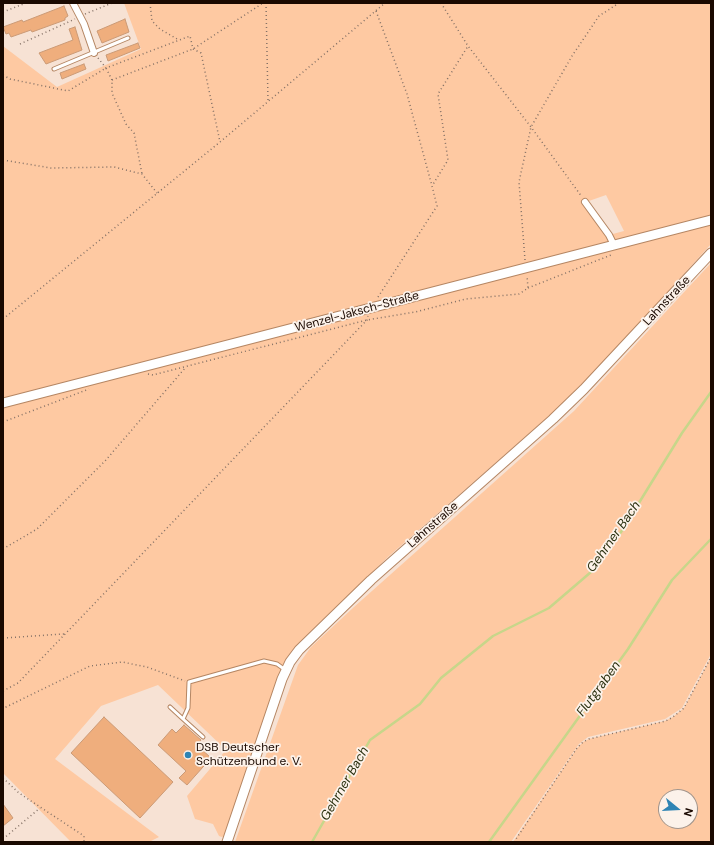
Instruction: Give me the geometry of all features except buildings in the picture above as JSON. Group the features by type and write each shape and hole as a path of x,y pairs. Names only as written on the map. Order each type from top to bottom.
{"main road":[{"name":"Wenzel-Jaksch-Straße","path":"3,403 371,308 615,249 711,220"},
{"name":"Lahnstraße","path":"227,842 286,670 304,644 370,580 579,394 711,253"}],"street":[{"path":"73,3 80,16 94,53"},
{"path":"585,202 609,235 615,249"}],"lane":[{"path":"54,69 128,38"},
{"path":"183,719 188,708 189,682 264,661 277,664 286,670"},
{"path":"170,706 203,737"}],"path":[{"path":"3,12 26,3"},
{"path":"20,44 112,3"},
{"path":"150,3 152,21 160,29 179,40"},
{"path":"112,80 193,49 262,3"},
{"path":"266,3 268,102"},
{"path":"3,319 220,142 385,3"},
{"path":"441,3 468,46 531,127 585,202"},
{"path":"531,127 572,56 599,16 619,3"},
{"path":"3,690 18,683 368,320 371,308 437,206 407,94 376,11"},
{"path":"3,75 10,79 68,91 106,68 190,36 193,49"},
{"path":"432,186 448,160 438,94 468,46"},
{"path":"193,49 201,53 220,142"},
{"path":"94,53 106,68 112,80 112,93 126,124 134,133 142,174 156,193"},
{"path":"3,160 51,168 114,167 142,174"},
{"path":"528,288 615,249"},
{"path":"3,549 43,524 105,461 186,367"},
{"path":"3,422 36,411 92,387"},
{"path":"3,638 64,634"},
{"path":"514,842 577,748 583,742 589,739 666,720 673,716 684,708 711,657"},
{"path":"3,710 4,708 90,666 122,662 147,666 169,676 189,682"},
{"path":"3,778 19,793 84,836 84,842"},
{"path":"3,839 41,807"}],"shaded area":[{"path":"124,3 711,3 711,244 605,361 549,416 389,556 309,633 292,652 282,668 224,836 219,836 213,824 195,819 187,796 226,750 158,685 101,706 55,759 159,837 149,842 71,842 3,773 3,46 57,87 141,49","holes":["606,195 624,231 609,235 586,202"]},
{"path":"711,263 711,654 682,708 665,719 588,737 579,744 511,842 235,842 298,665 311,647 574,411"},
{"path":"711,657 711,842 513,842 577,748 583,742 589,739 665,721 673,717 684,708"}],"waterway":[{"name":"Gehrner Bach","path":"312,842 370,740 420,704 441,678 493,636 549,608 591,572 621,532 682,433 711,392"},
{"name":"Flutgraben","path":"489,842 628,649 672,580 711,539"}],"place":[{"name":"DSB Deutscher Schützenbund e. V.","path":"188,755"}]}
